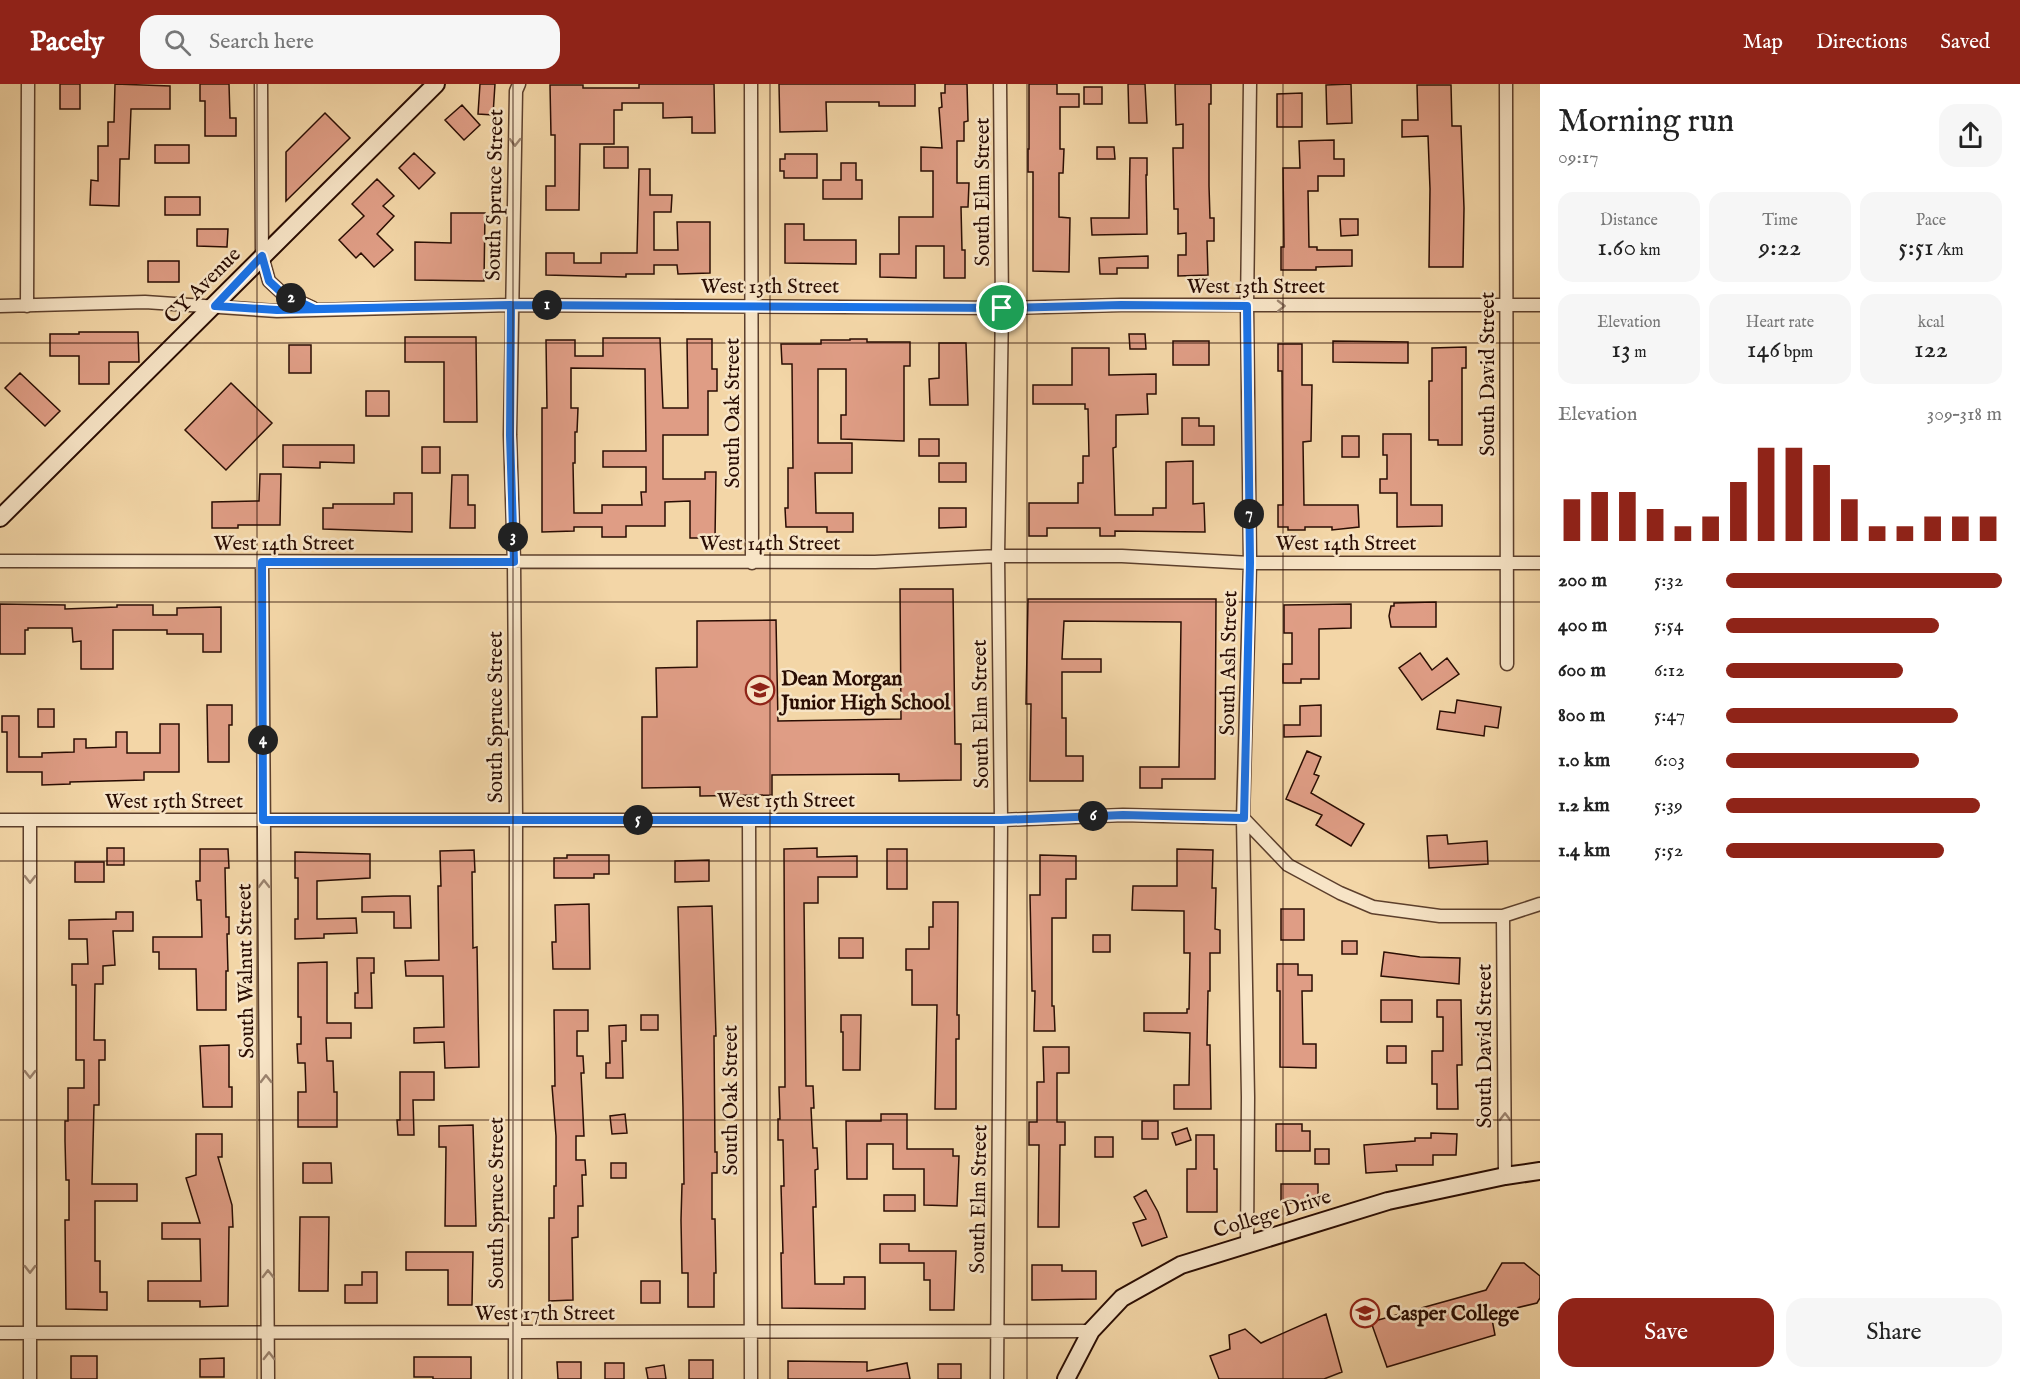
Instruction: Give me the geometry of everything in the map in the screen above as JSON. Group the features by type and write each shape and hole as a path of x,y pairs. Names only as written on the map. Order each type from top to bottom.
{"main road":[{"name":"CY Avenue","path":"0,518 436,84"},
{"name":"College Drive","path":"1066,1379 1091,1331 1122,1298 1181,1265 1388,1201 1505,1176 1540,1171"}],"street":[{"path":"27,306 28,84"},
{"path":"261,84 262,256 269,281 283,294 315,309"},
{"name":"South Oak Street","path":"751,84 752,563"},
{"name":"South Elm Street","path":"997,1379 1001,820 998,556 1002,308 1000,84"},
{"name":"South Ash Street","path":"1247,1244 1248,1097 1244,818 1250,563 1247,306 1250,84"},
{"name":"South David Street","path":"1506,84 1507,664"},
{"name":"South Spruce Street","path":"515,1379 516,820 514,562 510,435 516,86"},
{"name":"West 13th Street","path":"0,306 145,303 270,310 511,305 1002,308 1121,305 1540,305"},
{"name":"West 14th Street","path":"0,561 752,563 875,562 998,556 1122,556 1250,563 1540,563"},
{"name":"South Walnut Street","path":"262,562 268,1379"},
{"name":"West 15th Street","path":"0,820 1001,820 1123,815 1244,818"},
{"path":"1244,818 1288,865 1340,893 1373,907 1440,916 1503,916 1540,904"},
{"path":"30,820 30,1379"},
{"name":"South Oak Street","path":"749,820 751,1379"},
{"name":"South David Street","path":"1503,916 1505,1176"},
{"name":"West 17th Street","path":"0,1333 1091,1331"}],"building":[{"path":"60,84 80,84 80,109 60,109"},
{"path":"115,84 170,86 170,109 131,109 129,159 120,159 119,206 90,205 91,180 98,181 98,146 108,146 108,122 114,122"},
{"path":"200,84 229,84 230,118 236,118 236,136 205,136 205,101 200,101"},
{"path":"480,84 495,84 493,115 478,114"},
{"path":"639,84 714,84 715,133 692,133 692,117 663,118 663,103 622,103 622,110 614,110 614,144 580,144 579,210 546,210 546,186 555,186 555,135 551,135 550,85 583,85 583,88 639,88"},
{"path":"779,84 915,84 915,106 879,106 879,102 826,102 827,131 780,132"},
{"path":"945,84 967,84 968,121 964,122 964,141 957,141 957,183 969,183 968,207 961,207 965,278 944,278 944,246 916,246 916,278 880,277 880,254 899,254 899,217 933,217 933,171 921,171 921,147 942,148 939,108 942,107 941,93 945,93"},
{"path":"1029,84 1057,84 1057,94 1079,94 1079,107 1060,107 1060,149 1064,149 1063,173 1059,173 1059,217 1070,218 1069,272 1033,271 1033,172 1028,172"},
{"path":"1128,84 1145,84 1147,123 1129,123"},
{"path":"1175,84 1211,84 1209,186 1210,218 1214,218 1214,241 1207,241 1208,275 1178,276 1178,255 1186,255 1186,233 1178,234 1178,209 1174,209 1173,148 1183,148 1183,124 1176,125"},
{"path":"1351,84 1352,123 1327,124 1326,85"},
{"path":"1417,85 1451,85 1452,126 1461,126 1464,208 1463,267 1429,267 1428,136 1402,137 1402,120 1418,120"},
{"path":"1084,87 1102,87 1102,104 1084,104"},
{"path":"1302,93 1302,127 1277,127 1277,94"},
{"path":"462,105 480,125 464,140 445,120"},
{"path":"325,113 350,138 286,201 286,152"},
{"path":"1334,140 1334,159 1344,159 1344,176 1318,176 1318,191 1308,191 1309,247 1317,247 1317,250 1352,250 1352,266 1316,267 1316,270 1281,270 1281,247 1284,247 1283,168 1300,168 1299,141"},
{"path":"155,145 189,145 189,163 155,163"},
{"path":"604,147 628,147 628,168 604,168"},
{"path":"1097,147 1114,147 1115,159 1097,159"},
{"path":"414,153 435,173 419,189 399,168"},
{"path":"785,154 817,154 817,178 784,178 784,171 780,171 780,159 785,159"},
{"path":"1130,158 1147,158 1147,234 1092,235 1091,218 1129,218"},
{"path":"841,163 856,163 856,180 862,180 862,199 823,199 823,180 841,180"},
{"path":"639,169 650,169 650,195 672,195 671,212 654,212 654,250 678,250 677,222 710,222 710,273 678,274 677,265 654,265 654,274 626,274 626,277 546,275 546,253 574,253 574,263 601,263 601,253 637,253"},
{"path":"377,179 394,196 383,206 394,216 377,234 393,250 374,267 361,253 356,258 339,240 364,216 352,204"},
{"path":"165,197 200,197 200,215 165,215"},
{"path":"451,213 485,213 484,281 415,280 415,242 451,243"},
{"path":"1340,219 1358,219 1358,235 1341,236"},
{"path":"785,224 804,224 804,240 856,240 856,264 785,263"},
{"path":"197,229 228,229 227,247 197,246"},
{"path":"1148,256 1148,268 1117,268 1117,274 1100,274 1099,258"},
{"path":"148,261 179,261 179,282 148,282"},
{"path":"79,332 138,332 139,362 109,362 109,384 79,384 79,356 50,356 50,334 79,334"},
{"path":"1129,334 1145,334 1146,349 1130,349"},
{"path":"405,337 476,337 477,422 444,422 444,362 405,362"},
{"path":"603,338 660,338 663,408 688,408 687,339 712,339 712,369 717,369 717,391 708,391 708,435 663,435 663,479 705,479 705,472 716,472 715,538 690,538 690,501 665,502 665,526 626,526 626,537 602,537 602,527 574,527 574,531 542,532 542,408 547,408 546,340 575,340 575,356 603,356","holes":["571,368 645,369 646,451 603,451 603,467 646,467 646,492 641,492 642,505 602,505 602,513 574,513 573,463 575,463 578,408 571,408"]},
{"path":"867,339 867,342 910,342 910,366 904,366 904,441 841,439 841,415 846,415 846,369 818,369 818,443 852,443 852,473 815,473 816,513 853,513 853,532 827,532 827,527 786,527 788,468 793,468 792,364 782,364 781,344 821,344 821,340"},
{"path":"1173,341 1209,341 1209,365 1173,365"},
{"path":"1333,341 1408,342 1408,363 1333,362"},
{"path":"939,343 966,343 968,405 930,405 929,379 939,378"},
{"path":"1278,344 1302,344 1302,385 1312,385 1311,441 1303,442 1304,505 1358,505 1359,527 1332,530 1332,527 1305,527 1305,530 1288,530 1288,527 1278,527 1278,505 1283,505 1282,371 1278,371"},
{"path":"289,345 311,345 311,373 289,373"},
{"path":"1466,347 1466,368 1462,368 1462,445 1438,445 1438,440 1429,440 1429,381 1432,381 1432,348"},
{"path":"1072,348 1109,348 1109,375 1156,374 1156,394 1147,394 1148,414 1116,415 1116,447 1113,448 1115,515 1153,515 1153,508 1166,508 1166,462 1193,461 1193,504 1204,503 1205,532 1115,531 1115,536 1100,536 1100,528 1047,528 1047,536 1029,536 1029,503 1078,503 1078,483 1083,483 1083,456 1089,456 1088,409 1085,409 1085,404 1033,404 1033,385 1072,385"},
{"path":"20,373 60,411 45,426 5,388"},
{"path":"231,383 272,423 226,470 185,430"},
{"path":"366,391 389,391 389,416 366,416"},
{"path":"1182,418 1199,418 1199,426 1214,426 1214,445 1182,445"},
{"path":"1383,434 1411,434 1411,505 1442,505 1442,526 1397,527 1397,493 1380,493 1380,479 1387,479 1387,455 1383,455"},
{"path":"1342,436 1359,436 1359,457 1342,457"},
{"path":"919,439 939,439 939,456 919,456"},
{"path":"283,445 354,445 354,463 320,462 320,468 283,467"},
{"path":"422,447 440,447 440,473 422,473"},
{"path":"939,463 966,463 966,482 939,482"},
{"path":"260,474 281,474 280,525 238,525 238,528 212,528 212,502 259,501"},
{"path":"452,475 468,475 468,505 475,505 475,528 450,528"},
{"path":"394,493 412,493 412,532 323,529 323,508 333,508 333,504 394,504"},
{"path":"939,508 966,508 966,527 939,528"},
{"path":"900,589 953,589 955,744 961,744 961,780 899,781 899,774 772,775 772,795 700,796 700,787 642,788 642,717 657,717 656,668 697,667 697,621 776,620 778,721 901,719"},
{"path":"1028,599 1216,599 1215,779 1162,779 1162,788 1140,788 1140,767 1179,767 1181,622 1064,621 1062,659 1101,659 1101,672 1062,672 1062,718 1066,718 1066,756 1083,756 1083,781 1030,781 1031,704 1026,704"},
{"path":"1436,602 1436,627 1391,627 1389,616 1394,603"},
{"path":"0,604 65,605 65,609 153,605 153,615 177,615 177,608 221,607 221,652 203,652 203,634 167,634 167,630 113,630 113,669 81,669 81,641 73,642 72,628 28,628 25,630 25,654 0,654"},
{"path":"1351,604 1351,628 1319,629 1319,679 1301,679 1301,683 1283,683 1283,664 1292,664 1292,633 1284,633 1284,605"},
{"path":"1420,653 1432,670 1447,658 1459,674 1422,700 1399,668"},
{"path":"1457,700 1501,707 1498,728 1485,726 1484,736 1437,729 1440,711 1455,713"},
{"path":"207,705 232,705 232,725 229,725 229,762 208,762"},
{"path":"1321,705 1321,736 1284,737 1284,725 1300,725 1300,706"},
{"path":"38,709 54,709 54,727 38,727"},
{"path":"2,716 19,716 19,757 42,757 42,753 74,752 74,739 86,739 86,748 116,747 116,732 127,732 127,753 160,753 160,724 179,724 179,772 144,772 144,780 42,785 42,772 7,772 7,732 2,732"},
{"path":"1307,751 1321,757 1314,774 1319,776 1311,793 1364,824 1351,846 1316,825 1322,815 1286,799"},
{"path":"1447,835 1448,844 1487,841 1488,864 1429,868 1427,836"},
{"path":"107,848 124,848 124,865 107,865"},
{"path":"817,848 817,857 857,856 857,877 818,877 818,903 804,903 806,1086 813,1086 814,1108 811,1108 813,1148 817,1148 818,1169 815,1170 816,1207 813,1207 815,1284 844,1284 844,1277 865,1277 865,1309 782,1308 781,1186 784,1186 783,1140 778,1140 778,1119 780,1119 779,1087 785,1087 784,849"},
{"path":"200,849 228,849 229,868 225,868 226,917 229,917 226,1010 197,1010 196,969 159,969 159,952 153,952 153,937 202,937 201,900 197,900 196,881 200,881"},
{"path":"887,849 907,849 907,889 887,889"},
{"path":"1177,849 1213,850 1212,888 1216,888 1215,929 1220,930 1220,953 1210,953 1207,1045 1210,1045 1211,1109 1174,1109 1174,1085 1189,1085 1190,1033 1144,1031 1144,1013 1187,1013 1189,1009 1190,953 1184,953 1184,911 1132,910 1133,886 1177,886"},
{"path":"474,850 473,948 477,947 479,1067 445,1068 444,1042 414,1043 414,1028 444,1027 443,976 406,976 405,961 439,960 440,851"},
{"path":"295,852 370,854 370,878 317,881 317,919 356,918 357,933 324,934 324,938 295,939 295,919 298,919 298,878 295,878"},
{"path":"567,855 609,855 609,874 594,874 594,878 554,878 554,858 567,858"},
{"path":"1040,855 1076,856 1076,879 1066,879 1066,918 1052,918 1052,1006 1054,1006 1055,1031 1034,1031 1035,991 1032,991 1030,895 1040,895"},
{"path":"709,860 709,881 675,882 675,861"},
{"path":"75,862 104,862 104,882 75,882"},
{"path":"410,896 411,928 394,928 394,912 362,912 362,897"},
{"path":"933,902 958,902 957,1015 959,1015 959,1039 956,1039 956,1109 935,1109 937,1005 912,1005 912,970 906,970 906,949 929,949 929,927 933,927"},
{"path":"589,904 590,969 553,969 552,942 556,942 555,905"},
{"path":"712,906 716,1036 714,1036 715,1152 717,1152 717,1173 712,1173 712,1219 715,1219 716,1273 714,1273 714,1307 688,1307 688,1273 682,1273 681,1220 682,1184 684,1184 678,907"},
{"path":"1281,909 1304,909 1304,940 1281,940"},
{"path":"116,912 133,912 133,931 113,931 115,965 103,966 103,984 95,984 94,1040 105,1040 105,1060 99,1060 99,1105 94,1105 92,1184 137,1184 137,1201 95,1201 95,1261 100,1261 100,1292 107,1292 107,1310 66,1309 65,1220 69,1220 69,1180 66,1180 65,1121 68,1121 68,1088 84,1088 84,1060 76,1060 76,985 72,985 72,964 88,964 87,939 69,939 69,920 116,919"},
{"path":"1093,935 1110,935 1110,952 1093,952"},
{"path":"839,938 863,938 863,958 839,958"},
{"path":"1342,941 1357,941 1357,954 1342,954"},
{"path":"1384,952 1420,957 1460,958 1459,984 1381,976"},
{"path":"357,958 374,958 374,973 371,973 372,1008 355,1008 355,993 358,993"},
{"path":"327,962 327,1023 351,1023 351,1038 326,1038 327,1061 333,1061 334,1092 337,1092 337,1127 298,1127 298,1092 306,1092 305,1063 298,1063 297,1044 301,1044 301,1017 298,1017 298,963"},
{"path":"1277,964 1298,964 1298,975 1312,975 1312,991 1302,991 1303,1044 1316,1044 1316,1068 1280,1067 1280,991 1277,991"},
{"path":"1381,1000 1412,1000 1412,1022 1381,1022"},
{"path":"1437,1000 1461,1000 1462,1065 1457,1065 1458,1109 1437,1109 1437,1084 1432,1084 1432,1051 1443,1051 1443,1017 1437,1017"},
{"path":"554,1010 588,1010 588,1031 577,1031 577,1056 583,1056 584,1073 581,1073 584,1136 576,1136 576,1160 585,1160 586,1175 582,1175 583,1206 578,1206 578,1237 572,1238 573,1300 549,1301 549,1218 554,1218 554,1186 556,1186 556,1136 552,1086 555,1086"},
{"path":"641,1015 658,1015 658,1030 641,1030"},
{"path":"841,1015 861,1015 860,1070 843,1070"},
{"path":"626,1025 626,1041 622,1041 623,1078 606,1078 606,1063 610,1063 609,1026"},
{"path":"229,1045 229,1087 232,1087 232,1107 203,1107 200,1046"},
{"path":"1387,1046 1406,1046 1406,1063 1387,1063"},
{"path":"1043,1047 1069,1047 1069,1073 1057,1073 1057,1122 1065,1122 1065,1145 1060,1145 1059,1227 1038,1227 1039,1145 1029,1145 1029,1122 1037,1122 1037,1082 1044,1082"},
{"path":"400,1072 434,1072 434,1100 413,1100 414,1135 398,1135"},
{"path":"625,1114 627,1133 612,1134 610,1116"},
{"path":"881,1114 907,1114 907,1149 953,1149 953,1156 959,1156 957,1206 924,1205 924,1169 893,1169 893,1144 867,1144 867,1179 847,1179 846,1121 881,1121"},
{"path":"1142,1121 1158,1121 1158,1139 1142,1139"},
{"path":"1276,1124 1302,1124 1302,1131 1310,1131 1310,1151 1276,1151"},
{"path":"473,1125 476,1226 445,1226 446,1147 439,1147 439,1126"},
{"path":"1187,1128 1191,1140 1176,1145 1172,1133"},
{"path":"1431,1133 1457,1134 1456,1155 1433,1155 1433,1165 1396,1165 1397,1171 1366,1173 1364,1145 1415,1141 1415,1138 1431,1138"},
{"path":"196,1134 222,1134 222,1157 218,1157 232,1205 233,1227 229,1227 228,1306 200,1307 200,1301 148,1301 148,1281 201,1281 200,1239 162,1239 162,1223 200,1223 186,1178 196,1175"},
{"path":"1196,1135 1214,1135 1217,1212 1187,1212 1187,1169 1196,1169"},
{"path":"1095,1137 1113,1137 1113,1157 1095,1157"},
{"path":"1315,1149 1329,1149 1329,1164 1315,1164"},
{"path":"303,1163 331,1163 332,1183 303,1183"},
{"path":"611,1163 626,1163 626,1178 611,1178"},
{"path":"1281,1184 1318,1184 1318,1203 1281,1203"},
{"path":"1146,1190 1158,1212 1167,1237 1142,1246 1133,1223 1146,1219 1134,1197"},
{"path":"884,1195 915,1195 915,1211 884,1211"},
{"path":"300,1217 329,1217 328,1291 299,1291"},
{"path":"880,1244 909,1244 909,1251 956,1251 954,1310 930,1310 930,1280 924,1280 924,1263 880,1263"},
{"path":"406,1252 473,1252 472,1305 448,1305 448,1270 406,1270"},
{"path":"1502,1263 1524,1263 1540,1276 1540,1298 1537,1303 1491,1314 1495,1335 1387,1367 1371,1322 1486,1290"},
{"path":"1032,1265 1062,1265 1062,1271 1096,1271 1096,1299 1032,1300"},
{"path":"362,1272 377,1272 377,1303 345,1303 345,1285 362,1285"},
{"path":"641,1281 660,1281 660,1303 641,1303"},
{"path":"1326,1314 1342,1372 1324,1379 1219,1379 1210,1356 1230,1349 1229,1335 1245,1329 1261,1343"},
{"path":"71,1356 97,1356 97,1379 71,1379"},
{"path":"414,1357 471,1357 471,1379 414,1377"},
{"path":"224,1358 224,1377 200,1377 200,1359"},
{"path":"689,1360 713,1360 713,1379 689,1379"},
{"path":"788,1361 867,1362 867,1371 907,1363 910,1379 788,1379"},
{"path":"557,1362 581,1362 581,1379 558,1379"},
{"path":"605,1363 624,1363 624,1379 605,1379"},
{"path":"938,1364 961,1364 961,1379 938,1379"},
{"path":"664,1365 666,1379 648,1379 646,1368"}],"place":[{"name":"Dean Morgan Junior High School","path":"760,690"},
{"name":"Casper College","path":"1365,1313"}],"route":[{"path":"1002,308 511,305 277,310 215,306 262,256 269,281 283,294 315,309 511,305 510,435 514,562 262,562 263,820 1001,820 1123,815 1244,818 1250,563 1247,306 1121,305 1002,308"}]}
